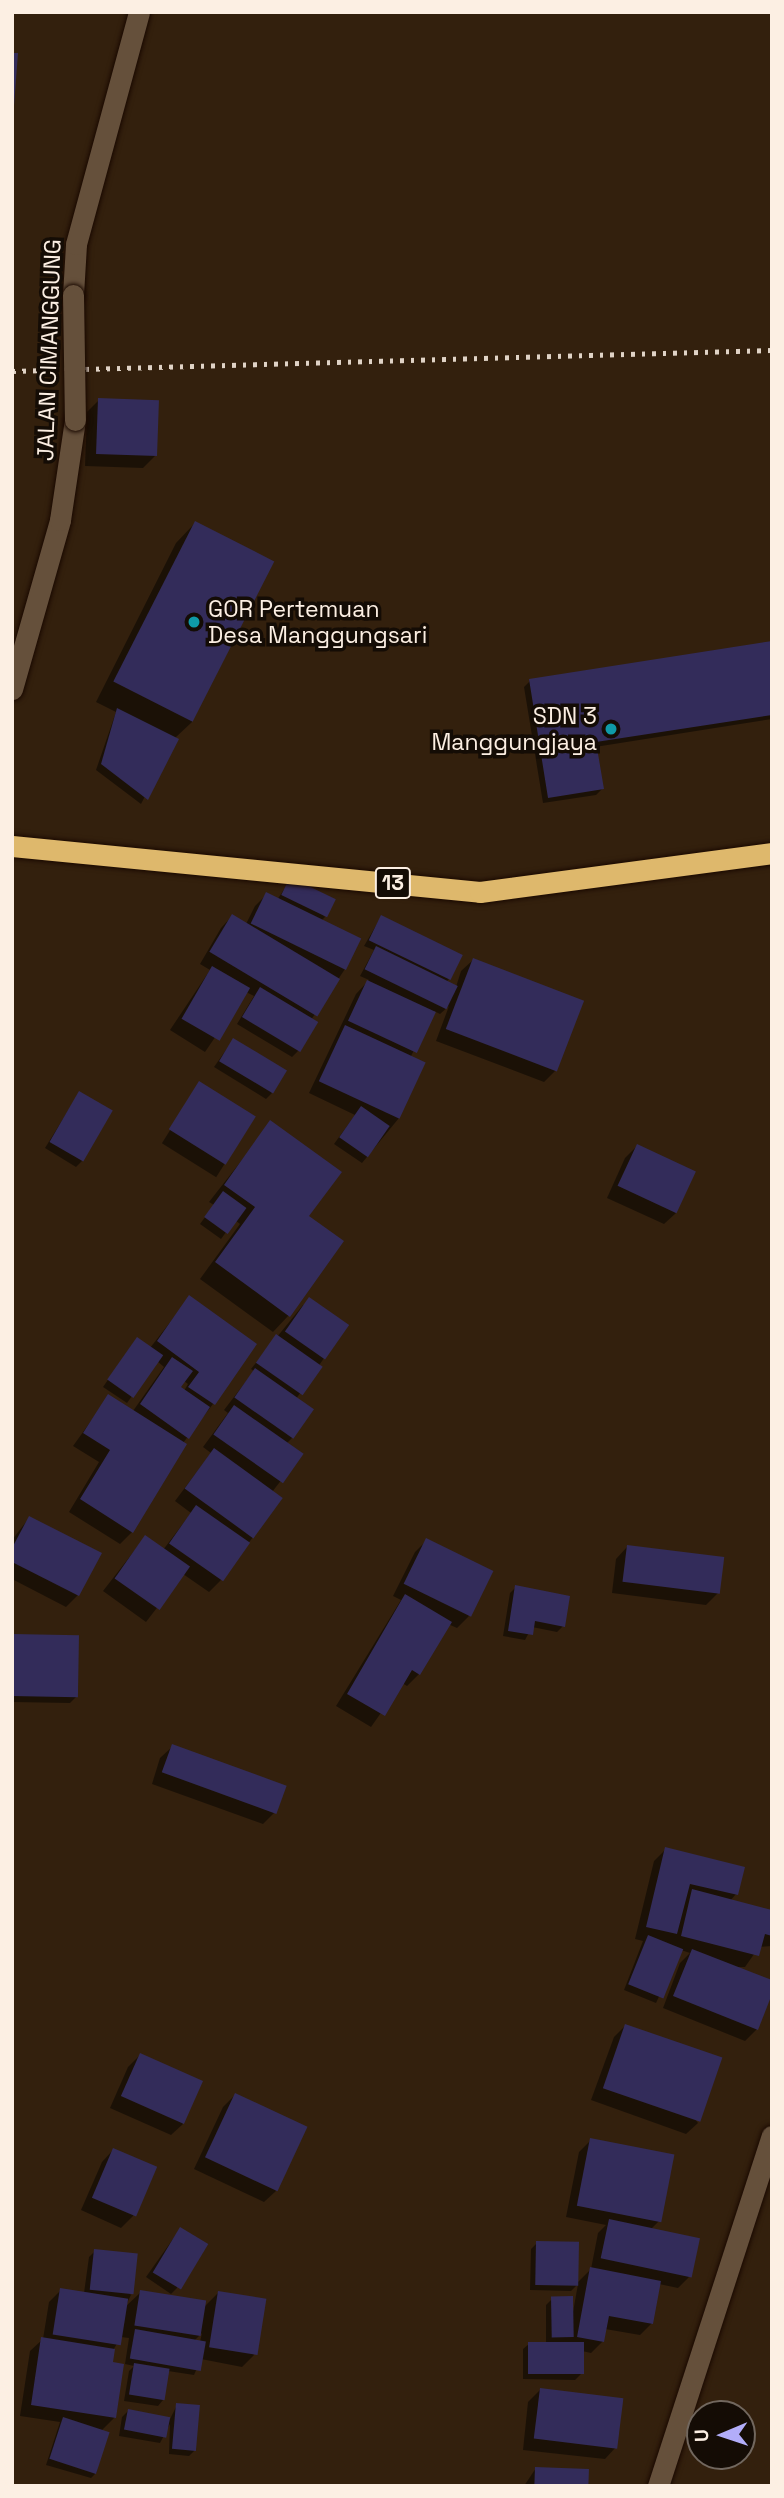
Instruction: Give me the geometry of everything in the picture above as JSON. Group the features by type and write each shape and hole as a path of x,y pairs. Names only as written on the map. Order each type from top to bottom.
{"highway":[{"name":"13","path":"12,846 480,892 772,853"}],"street":[{"name":"JALAN CIMANGGUNG","path":"12,689 60,520 75,420 73,295 76,244 139,12"},
{"path":"659,2486 772,2136"}],"building":[{"path":"12,53 18,53 14,106 12,106"},
{"path":"98,398 159,400 157,456 96,454"},
{"name":"GOR Pertemuan Desa Manggungsari","path":"195,521 274,561 193,722 113,681"},
{"name":"SDN 3 Manggungjaya","path":"772,641 772,715 596,742 604,789 548,798 529,679"},
{"path":"117,708 179,739 148,800 101,764"},
{"path":"290,877 336,899 327,917 281,895"},
{"path":"266,892 361,938 346,970 251,923"},
{"path":"232,914 340,979 317,1017 209,952"},
{"path":"381,915 463,955 451,980 369,940"},
{"path":"376,946 458,986 446,1009 365,969"},
{"path":"473,958 584,1001 557,1072 446,1029"},
{"path":"212,966 250,988 220,1041 182,1019"},
{"path":"367,980 436,1012 417,1053 348,1021"},
{"path":"260,987 318,1022 300,1052 242,1017"},
{"path":"345,1025 426,1063 399,1119 319,1081"},
{"path":"233,1038 287,1070 273,1094 219,1061"},
{"path":"199,1081 256,1117 226,1165 169,1129"},
{"path":"79,1091 113,1110 83,1162 50,1142"},
{"path":"361,1106 390,1126 368,1157 339,1137"},
{"path":"270,1120 342,1172 309,1216 344,1241 290,1317 215,1262 255,1207 224,1185"},
{"path":"637,1144 696,1171 676,1213 618,1186"},
{"path":"223,1191 246,1208 228,1234 204,1217"},
{"path":"189,1295 257,1344 215,1405 188,1387 199,1372 157,1341"},
{"path":"309,1297 349,1325 325,1360 285,1331"},
{"path":"276,1334 323,1367 303,1395 256,1363"},
{"path":"137,1337 163,1355 133,1398 107,1380"},
{"path":"172,1357 193,1371 181,1387 210,1407 189,1439 140,1404"},
{"path":"255,1368 314,1409 293,1439 234,1397"},
{"path":"108,1394 187,1444 133,1533 80,1499 110,1450 83,1433"},
{"path":"234,1405 304,1454 283,1483 213,1434"},
{"path":"214,1448 283,1498 253,1538 185,1488"},
{"path":"196,1505 250,1543 223,1581 169,1544"},
{"path":"29,1516 102,1553 79,1596 12,1562 12,1548"},
{"path":"145,1535 190,1567 160,1610 115,1578"},
{"path":"426,1538 493,1571 471,1617 404,1584"},
{"path":"627,1545 724,1557 720,1594 622,1582"},
{"path":"515,1585 570,1596 565,1627 535,1621 533,1635 508,1631"},
{"path":"405,1594 452,1622 420,1675 412,1670 385,1716 347,1694"},
{"path":"12,1634 79,1635 78,1697 12,1696"},
{"path":"172,1744 287,1786 276,1814 162,1772"},
{"path":"665,1847 745,1867 738,1895 690,1884 677,1934 646,1927"},
{"path":"692,1889 772,1910 772,1936 765,1934 759,1956 681,1936"},
{"path":"648,1935 683,1949 663,1998 628,1984"},
{"path":"692,1949 772,1980 772,1994 758,2030 673,1996"},
{"path":"625,2024 722,2058 700,2122 603,2088"},
{"path":"140,2053 203,2081 184,2124 121,2096"},
{"path":"235,2093 308,2127 277,2191 205,2157"},
{"path":"590,2138 674,2154 661,2222 577,2206"},
{"path":"113,2148 157,2167 136,2216 92,2198"},
{"path":"609,2219 700,2238 692,2277 601,2258"},
{"path":"180,2227 208,2244 181,2289 153,2272"},
{"path":"536,2241 579,2242 578,2286 535,2285"},
{"path":"94,2249 138,2254 133,2294 90,2290"},
{"path":"590,2267 661,2281 653,2324 609,2316 604,2342 577,2337"},
{"path":"60,2288 128,2299 121,2345 53,2334"},
{"path":"140,2290 206,2300 201,2336 134,2326"},
{"path":"218,2291 266,2299 257,2355 209,2347"},
{"path":"551,2296 573,2296 574,2337 552,2337"},
{"path":"135,2329 206,2342 201,2371 130,2359"},
{"path":"41,2337 115,2349 113,2362 124,2364 116,2418 31,2405"},
{"path":"528,2342 584,2342 584,2374 528,2374"},
{"path":"134,2363 170,2369 165,2400 129,2395"},
{"path":"540,2388 623,2398 617,2449 534,2439"},
{"path":"176,2403 200,2405 196,2451 172,2449"},
{"path":"128,2409 170,2417 166,2438 124,2430"},
{"path":"63,2417 110,2432 96,2474 49,2459"},
{"path":"535,2467 589,2469 588,2486 534,2486"}],"railway":[{"path":"12,371 772,350"}],"place":[{"name":"GOR Pertemuan Desa Manggungsari","path":"194,622"},
{"name":"SDN 3 Manggungjaya","path":"611,729"}]}
